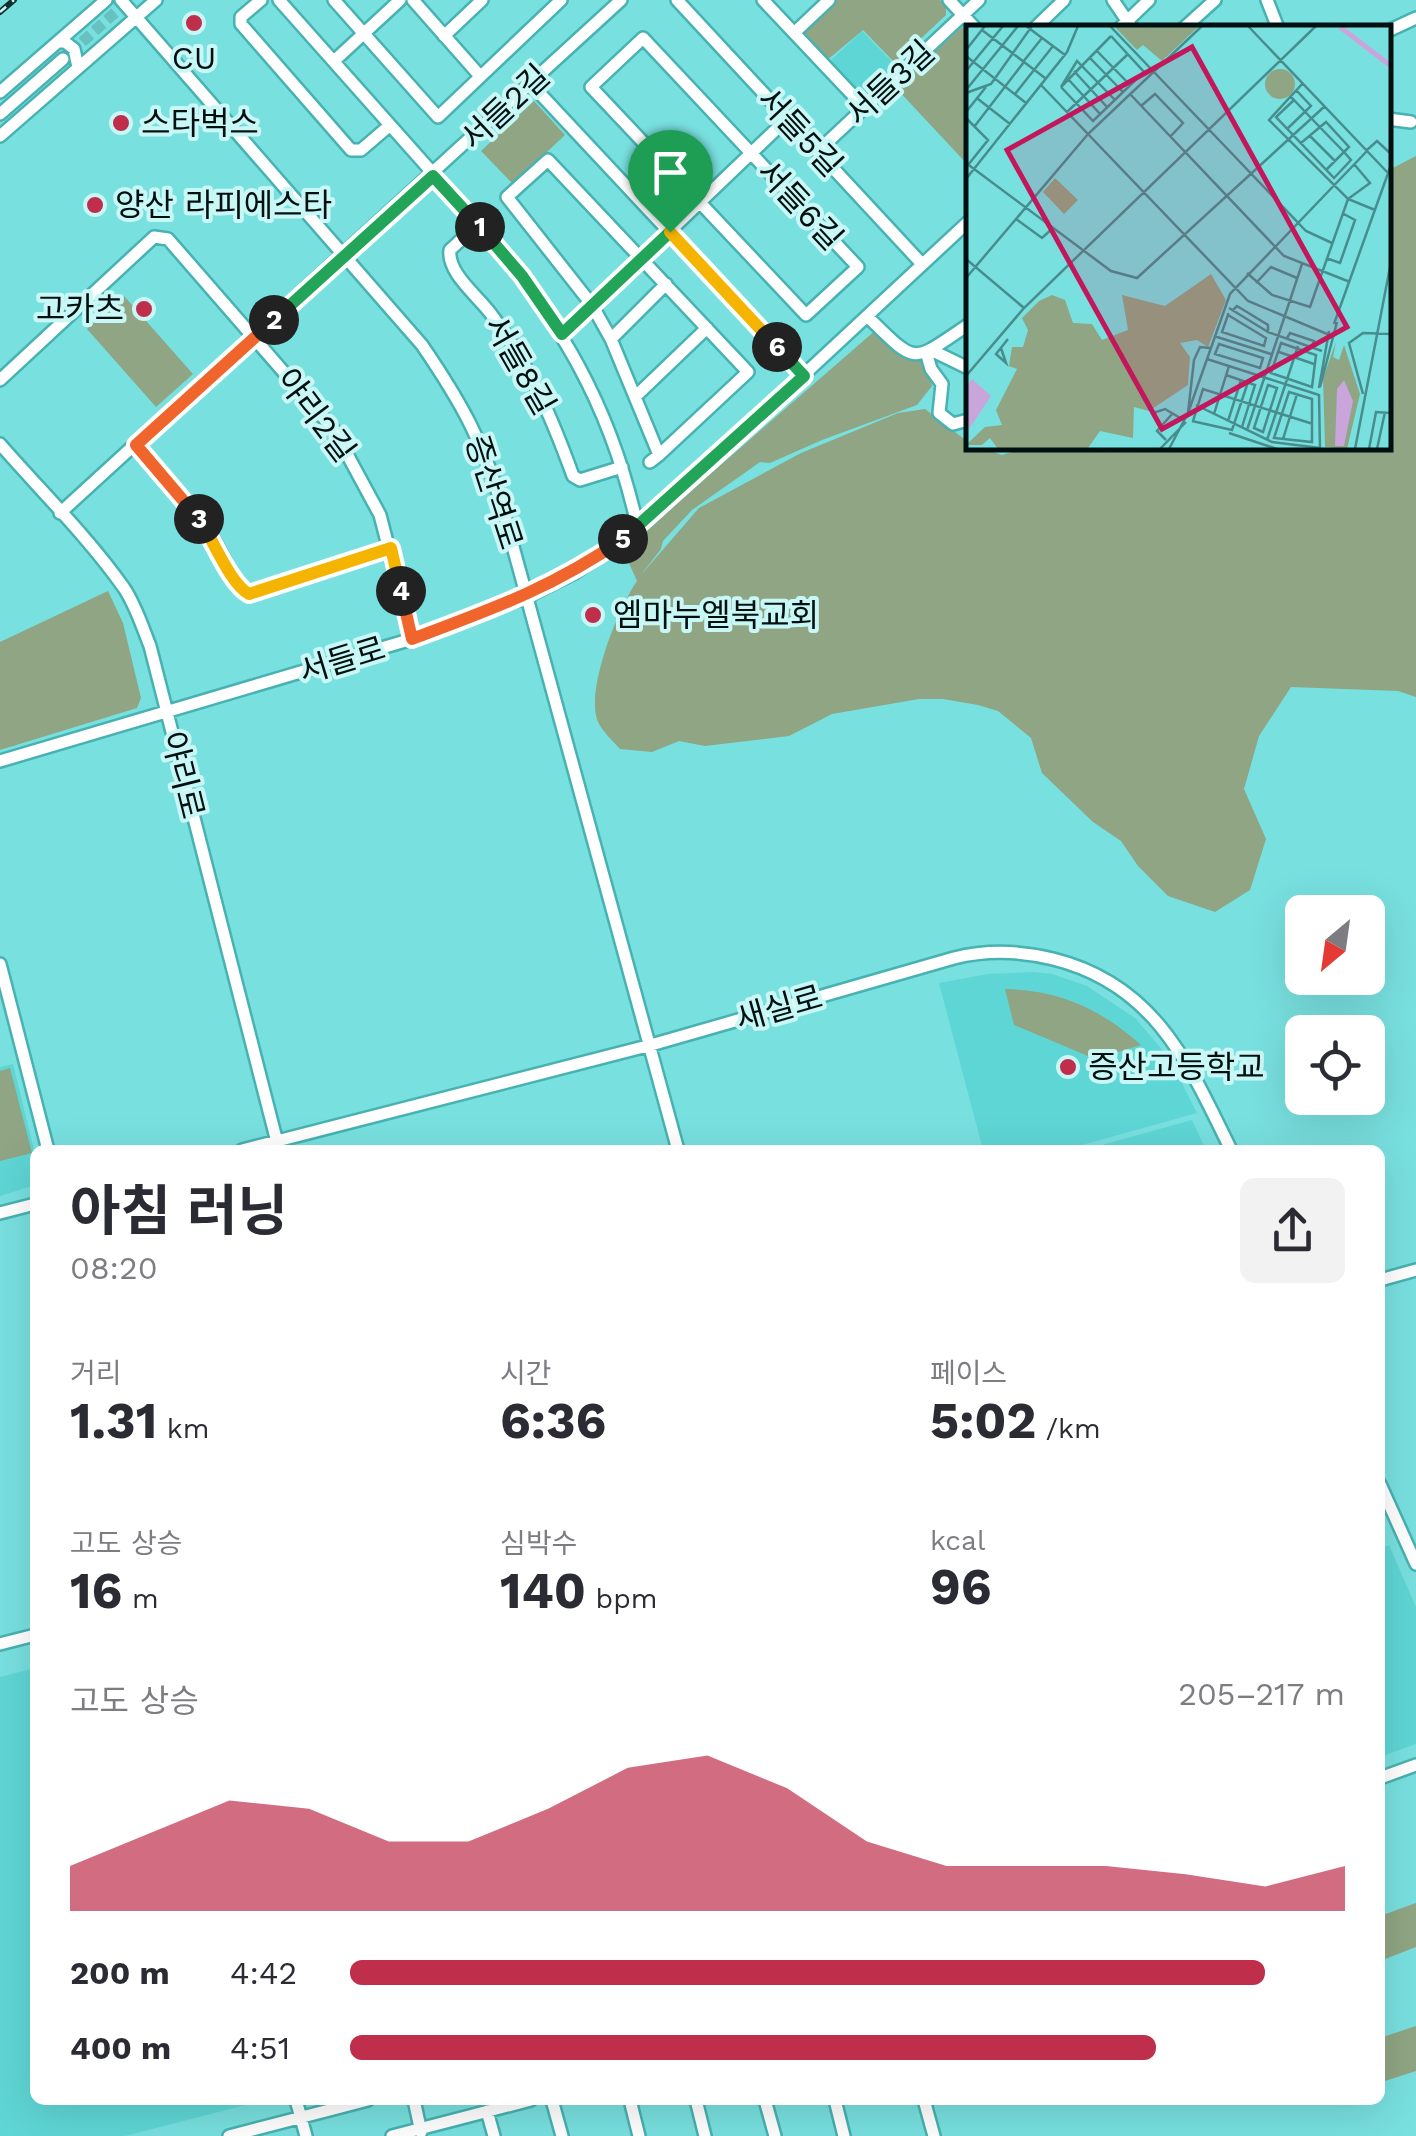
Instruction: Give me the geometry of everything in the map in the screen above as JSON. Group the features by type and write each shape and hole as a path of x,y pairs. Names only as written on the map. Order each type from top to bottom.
{"street":[{"path":"0,92 106,0"},
{"name":"증산역로","path":"121,0 422,345 464,408 492,472 677,1145"},
{"path":"0,136 156,0"},
{"path":"261,0 241,17 240,24 351,150 361,150 389,126"},
{"name":"서들8길","path":"278,0 478,224 522,276 562,334 583,370 622,467 638,529"},
{"path":"334,0 438,117 562,0"},
{"path":"334,61 400,0"},
{"path":"413,0 480,76"},
{"path":"444,36 482,0"},
{"name":"서들2길","path":"60,514 621,0"},
{"name":"서들5길","path":"677,0 922,264"},
{"path":"763,0 864,108"},
{"path":"794,34 829,0"},
{"name":"서들3길","path":"949,0 972,25"},
{"name":"서들3길","path":"818,150 978,0"},
{"path":"1037,25 1064,0"},
{"path":"1113,0 1126,25 1150,0"},
{"path":"1268,0 1277,25"},
{"path":"1187,25 1211,4"},
{"path":"1391,30 1416,18"},
{"name":"서들6길","path":"643,38 858,266 806,316 700,203 591,88 643,38"},
{"path":"58,42 74,48 78,67"},
{"path":"0,114 63,59"},
{"path":"531,84 804,376"},
{"name":"서들6길","path":"562,334 788,118"},
{"path":"1391,119 1411,122"},
{"path":"548,160 666,284 748,372 654,458 636,396 592,305 507,198 548,160"},
{"name":"서들8길","path":"478,224 450,250 452,267 506,334 532,374 574,476 580,480 622,467"},
{"name":"서들로","path":"0,762 412,639 526,597 576,572 638,529 966,224"},
{"name":"야리2길","path":"0,380 154,237 168,239 334,430 380,514 412,639"},
{"path":"611,339 666,284"},
{"path":"868,317 904,352 929,351 966,367"},
{"path":"929,351 966,326"},
{"path":"636,396 707,328"},
{"path":"929,351 931,369 942,384 940,413 953,424 966,421"},
{"name":"야리로","path":"0,444 125,590 150,646 278,1145"},
{"path":"136,445 199,519 239,588 249,594 391,548"},
{"name":"새실로","path":"282,1145 964,956 998,952 1070,963 1110,981 1145,1008 1176,1044 1227,1145"},
{"path":"0,964 47,1145"},
{"path":"0,1212 30,1205"},
{"path":"1385,1279 1416,1270"},
{"path":"1385,1496 1416,1564"},
{"path":"1400,1530 1416,1526"},
{"path":"0,1644 30,1635"},
{"path":"1385,1776 1416,1765"},
{"path":"297,2105 306,2136"},
{"path":"229,2136 349,2105"},
{"path":"415,2105 422,2132"},
{"path":"392,2136 422,2132 511,2105"},
{"path":"553,2105 562,2136"},
{"path":"631,2105 639,2136"},
{"path":"697,2105 705,2136"},
{"path":"766,2105 774,2136"},
{"path":"836,2105 844,2136"},
{"path":"925,2105 934,2136"},
{"path":"487,2111 494,2136"}],"shaded area":[{"path":"862,31 897,67 862,99 828,63"},
{"name":"증산고등학교","path":"988,974 1052,974 1087,986 1135,1018 1169,1058 1197,1113 1082,1145 982,1145 939,983"},
{"path":"13,1064 33,1145 30,1187 0,1196 0,1067"},
{"path":"1192,1120 1204,1145 1102,1145"},
{"path":"1389,1545 1416,1607 1416,1744 1385,1755 1385,1546"},
{"path":"30,1669 30,2105 246,2105 125,2136 0,2136 0,1677"}],"green space":[{"path":"834,0 940,0 946,6 946,15 895,63 863,30 826,61 804,38 804,29"},
{"path":"962,27 966,32 966,163 896,88"},
{"path":"534,101 565,135 513,184 481,151"},
{"path":"1416,156 1416,697 1398,691 1291,687 1259,736 1244,789 1266,839 1250,890 1215,912 1168,896 1138,866 1121,841 1093,822 1042,773 1031,738 998,711 978,705 919,699 832,714 789,736 705,746 679,741 652,752 620,749 601,727 595,711 599,673 612,630 637,581 623,550 877,329 904,356 926,360 932,386 917,405 770,463 760,462 692,510 663,541 640,576 699,508 801,453 898,413 925,409 966,440 966,450 1002,455 1018,450 1391,450 1391,169"},
{"path":"124,296 193,374 156,407 87,329"},
{"path":"108,591 123,623 141,698 137,708 0,750 0,642"},
{"path":"1005,989 1043,993 1078,1004 1110,1021 1141,1045 1095,1059 1014,1025"},
{"path":"10,1068 30,1154 0,1161 0,1071"},
{"path":"1416,1903 1416,1947 1385,1959 1385,1914"},
{"path":"1416,2026 1416,2071 1385,2081 1385,2036"}],"tunnel":[{"path":"70,53 129,0"}],"railway":[{"path":"0,12 14,0"}],"place":[{"name":"CU","path":"194,23"},
{"name":"스타벅스","path":"121,123"},
{"name":"양산 라피에스타","path":"95,205"},
{"name":"고카츠","path":"144,309"},
{"name":"엠마누엘북교회","path":"593,615"},
{"name":"증산고등학교","path":"1068,1067"}],"route":[{"path":"433,176 522,276 562,334 670,232 804,376 638,529 576,572 526,597 412,639 391,548 249,594 239,588 199,519 136,445 433,176"}]}
